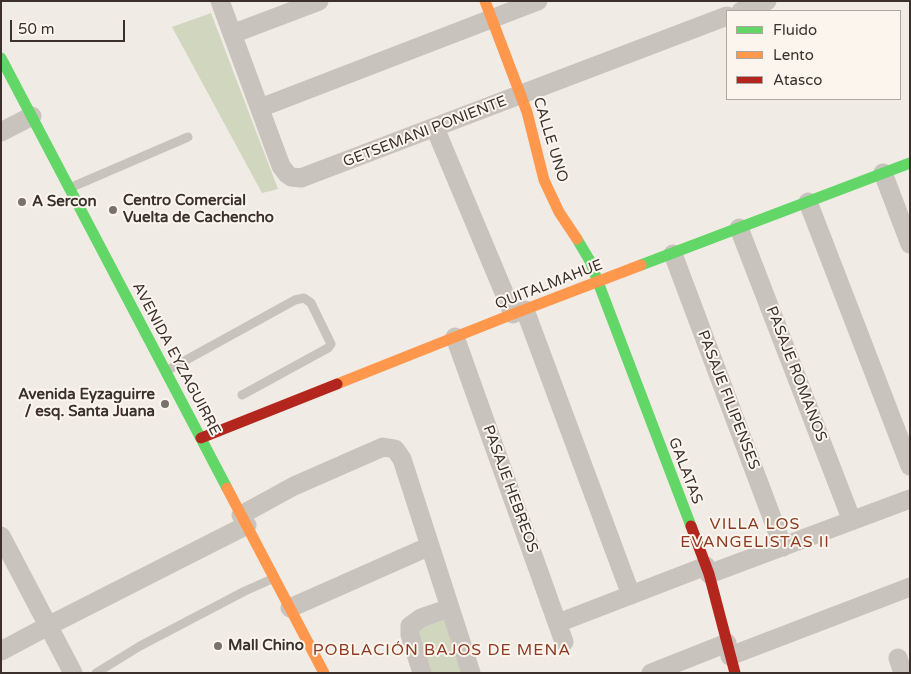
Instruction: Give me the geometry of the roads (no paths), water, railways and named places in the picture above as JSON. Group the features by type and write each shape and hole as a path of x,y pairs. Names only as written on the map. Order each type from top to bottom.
{"street":[{"path":"220,1 260,108 538,1"},
{"path":"232,34 319,1"},
{"name":"CALLE UNO","path":"485,1 521,95 532,129 544,180 560,212 587,255 598,282"},
{"name":"GETSEMANI PONIENTE","path":"260,108 281,166 291,177 301,178 726,16"},
{"name":"AVENIDA EYZAGUIRRE","path":"1,58 324,673"},
{"path":"1,132 32,116"},
{"path":"435,128 519,312 631,595"},
{"name":"QUITALMAHUE","path":"201,438 519,312 910,163"},
{"path":"883,173 910,244"},
{"path":"808,202 910,466"},
{"name":"PASAJE ROMANOS","path":"739,228 852,521"},
{"name":"PASAJE FILIPENSES","path":"672,254 783,547"},
{"name":"GALATAS","path":"598,282 707,570 731,657"},
{"name":"PASAJE HEBREOS","path":"456,337 564,642"},
{"path":"1,651 244,520 294,486 383,447 394,449 402,459 471,673"},
{"path":"558,623 631,595 783,547 910,499"},
{"path":"1,536 73,673"},
{"path":"290,608 430,546"},
{"path":"651,673 731,657 910,587"},
{"path":"422,673 410,635 410,626 421,618 450,608"}],"lane":[{"path":"70,188 188,137"},
{"path":"166,371 295,300 304,298 311,303 331,344 328,348 242,395"},
{"path":"96,673 140,646 245,591 274,578"}],"place":[{"name":"A Sercon","path":"22,202"},
{"name":"Centro Comercial Vuelta de Cachencho","path":"113,210"},
{"name":"Avenida Eyzaguirre / esq. Santa Juana","path":"165,404"},
{"name":"Mall Chino","path":"218,646"}],"district":[{"name":"VILLA LOS EVANGELISTAS II","path":"755,534"},
{"name":"POBLACIÓN BAJOS DE MENA","path":"442,651"}]}
